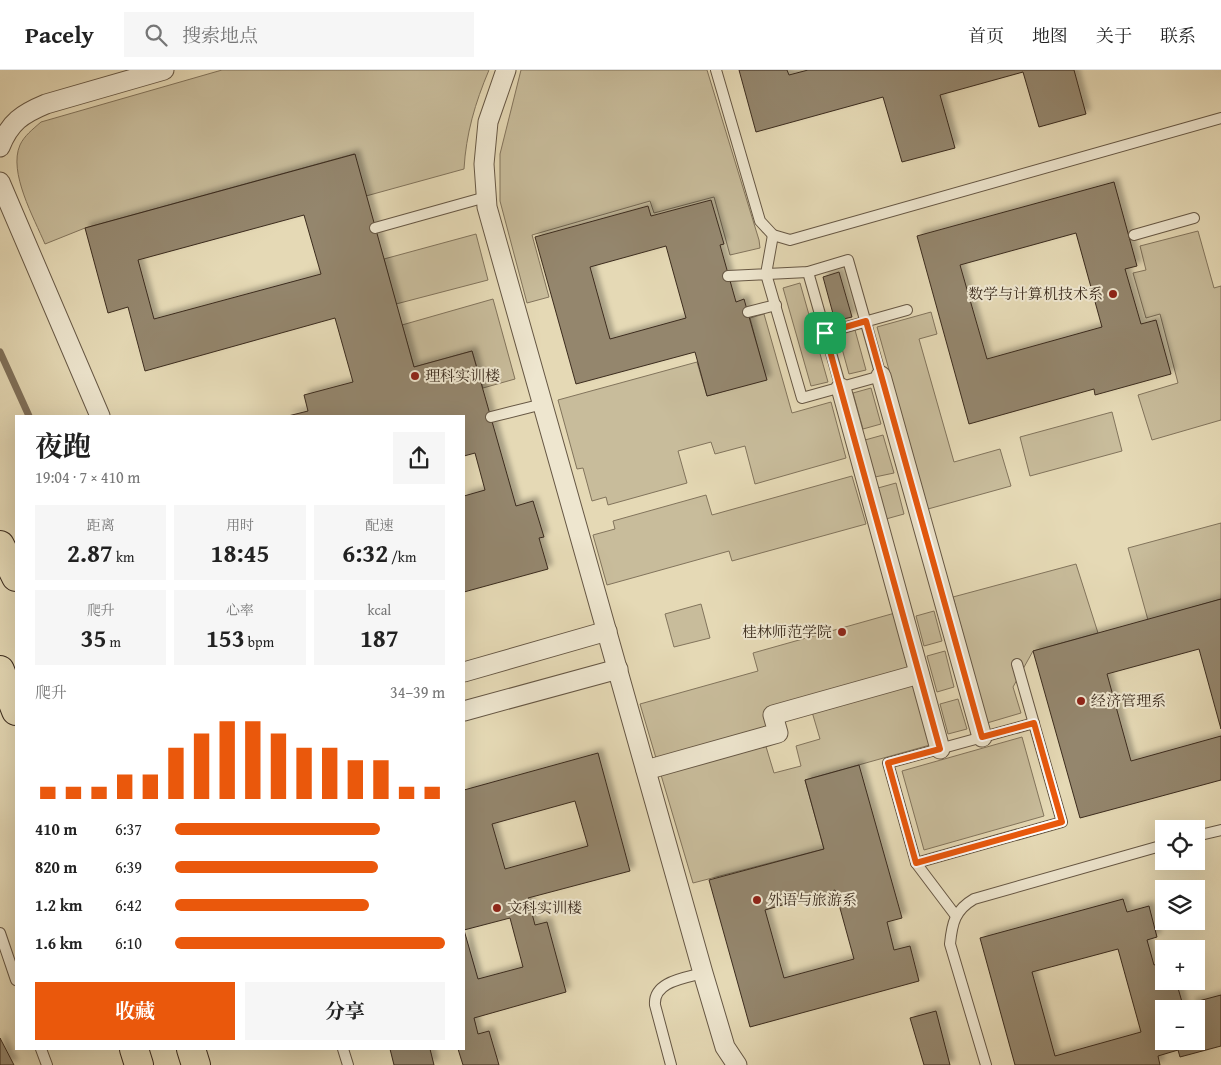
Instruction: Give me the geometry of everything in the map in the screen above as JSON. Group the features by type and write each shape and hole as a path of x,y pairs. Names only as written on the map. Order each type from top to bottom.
{"main road":[{"path":"0,545 15,575"},
{"path":"0,670 15,708"},
{"path":"134,1050 139,1065"},
{"path":"191,1050 196,1065"}],"street":[{"path":"0,148 7,131 15,120 32,110 46,104 164,70"},
{"path":"506,70 488,122 484,164 487,207 703,972 725,1047 737,1065"},
{"path":"0,182 100,415"},
{"path":"881,376 982,737"},
{"path":"841,388 940,749"},
{"path":"465,672 607,631"},
{"path":"465,711 618,669"},
{"path":"646,770 778,733 773,716 919,674"}],"lane":[{"path":"716,70 760,221 773,235 790,240 1221,118"},
{"path":"375,228 486,197"},
{"path":"1134,236 1194,218"},
{"path":"728,276 766,274 808,272 848,260 881,376 802,398 766,274 773,235"},
{"path":"808,272 841,388"},
{"path":"748,312 776,305"},
{"path":"825,333 907,310"},
{"path":"490,417 543,404"},
{"path":"916,863 1062,822 1017,664"},
{"path":"956,916 916,863 888,763 1034,723"},
{"path":"1205,834 1221,830"},
{"path":"986,1065 950,944 951,929 956,916 964,905 974,899 1155,849"},
{"path":"0,932 15,977"},
{"path":"671,1065 655,1005 655,997 670,982 703,972"},
{"path":"41,1050 47,1065"},
{"path":"343,1050 348,1065"}],"shaded area":[{"path":"222,70 489,70 479,94 472,119 464,169 366,196 354,154 85,228 45,244 24,195 17,168 17,156 20,145 29,133 41,122"},
{"path":"521,70 707,70 760,248 730,255 714,197 654,213 650,201 532,235 549,297 527,303 500,201 500,154"},
{"path":"1198,231 1214,288 1221,286 1221,420 1152,440 1138,395 1178,383 1160,314 1146,318 1133,273 1146,270 1140,246"},
{"path":"476,234 488,280 396,304 384,259"},
{"path":"800,283 828,382 811,386 783,288"},
{"path":"493,299 515,379 483,388 472,351 414,367 402,325"},
{"path":"931,312 937,334 919,339 954,462 1000,449 1011,486 928,509 877,327"},
{"path":"764,314 792,413 831,402 846,458 755,484 745,446 715,454 711,442 678,451 687,483 608,505 606,497 592,501 583,468 577,469 558,400 697,362 707,396 766,379 750,318"},
{"path":"855,330 866,370 849,374 838,334"},
{"path":"871,388 881,424 863,429 853,393"},
{"path":"1112,412 1122,451 1030,476 1020,437"},
{"path":"883,435 894,473 875,477 865,440"},
{"path":"852,476 866,524 732,561 729,551 607,585 593,535 615,529 613,521 706,495 712,515"},
{"path":"896,483 904,514 886,519 878,488"},
{"path":"1221,523 1221,599 1148,620 1128,548"},
{"path":"1076,564 1098,633 1033,651 1013,687 1021,713 987,723 953,597"},
{"path":"701,604 710,638 674,647 665,614"},
{"path":"902,611 937,743 805,780 824,849 693,883 640,704 758,671 753,653","holes":["810,705 820,739 796,746 801,766 774,773 764,740 778,733 774,715"]},
{"path":"934,611 942,641 924,646 916,616"},
{"path":"945,651 954,687 937,692 927,656"},
{"path":"958,699 967,729 948,734 940,704"},
{"path":"1022,737 1044,816 924,850 902,771"}],"building":[{"path":"739,70 787,70 789,75 808,70 1074,70 1086,114 1039,127 1023,72 940,95 955,148 902,162 883,97 756,132"},
{"name":"理科实训楼","path":"355,154 414,367 472,351 516,506 533,501 544,537 539,538 548,569 465,592 465,496 485,490 475,453 465,456 465,415 292,415 308,411 304,395 353,382 335,318 145,371 128,307 108,313 85,228","holes":["304,215 321,274 154,319 138,260"]},
{"name":"数学与计算机技术系","path":"1114,182 1137,266 1125,269 1141,324 1156,320 1171,374 1095,395 1094,389 969,424 917,236","holes":["1076,233 1102,327 987,359 960,265"]},
{"path":"711,200 724,244 720,245 736,302 744,299 767,380 707,396 695,352 576,384 535,237 648,206 651,216","holes":["666,246 686,318 610,339 590,267"]},
{"path":"839,272 852,317 835,321 823,277"},
{"name":"经济管理系","path":"1221,599 1221,729 1199,649 1107,674 1131,761 1221,736 1221,780 1080,818 1033,651"},
{"name":"文科实训楼","path":"598,753 630,871 528,898 535,925 547,922 566,992 474,1018 478,1034 489,1031 499,1065 463,1065 458,1050 465,1050 465,934 478,979 523,967 510,918 465,930 465,790","holes":["575,801 588,846 505,869 492,824"]},
{"name":"外语与旅游系","path":"859,765 902,918 887,922 894,950 910,946 919,981 750,1027 709,880 824,849 805,780","holes":["835,890 854,959 784,978 765,910"]},
{"path":"1123,899 1127,912 1149,906 1157,937 1147,940 1155,965 1155,990 1179,990 1181,1000 1155,1000 1155,1050 1178,1050 1158,1056 1160,1065 1015,1065 980,938","holes":["1118,949 1141,1032 1055,1056 1032,972"]},
{"path":"1221,995 1221,1046 1180,1057 1178,1050 1205,1050 1205,1000 1202,1000"},
{"path":"936,1011 950,1065 924,1065 910,1018"},
{"path":"0,1038 14,1065 0,1065"},
{"path":"390,1050 430,1050 434,1065 394,1065"}],"waterway":[{"path":"0,352 29,415"}],"place":[{"name":"数学与计算机技术系","path":"1113,294"},
{"name":"理科实训楼","path":"415,376"},
{"name":"桂林师范学院","path":"842,632"},
{"name":"经济管理系","path":"1081,701"},
{"name":"外语与旅游系","path":"757,900"},
{"name":"文科实训楼","path":"497,908"}],"route":[{"path":"866,321 982,737 1034,723 1062,822 916,863 888,763 940,749 825,333 866,321"}]}
